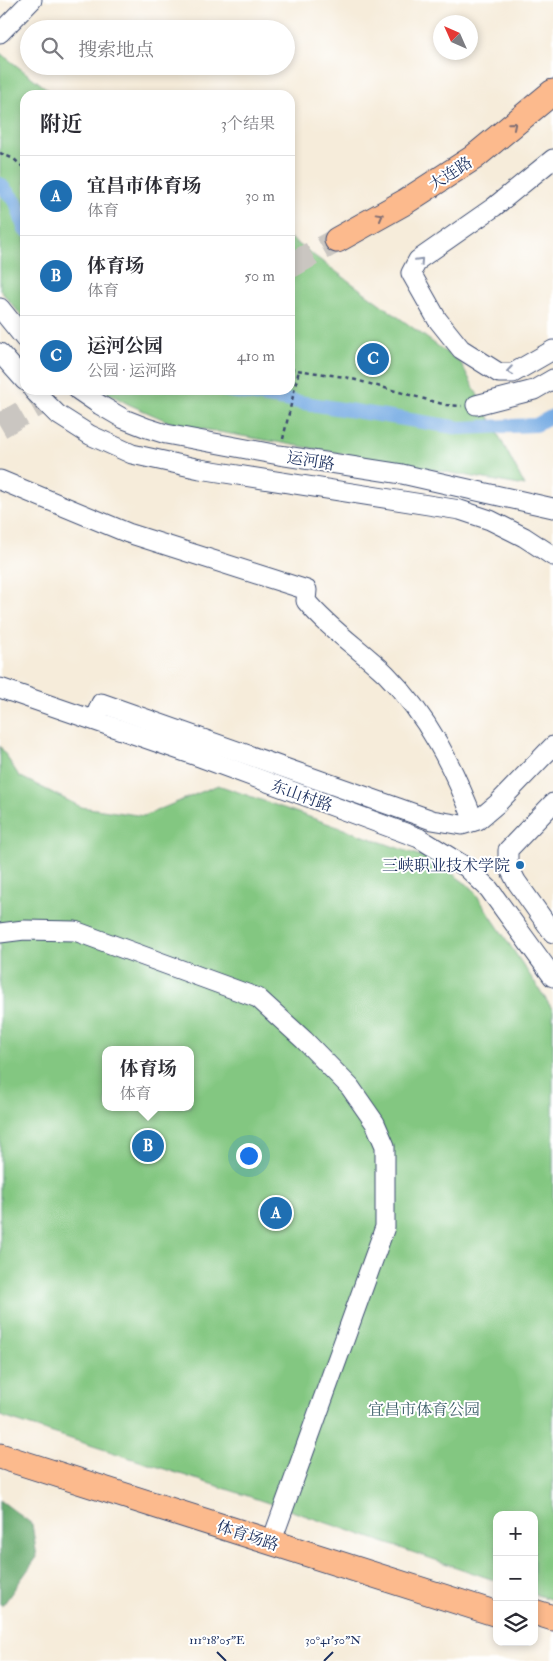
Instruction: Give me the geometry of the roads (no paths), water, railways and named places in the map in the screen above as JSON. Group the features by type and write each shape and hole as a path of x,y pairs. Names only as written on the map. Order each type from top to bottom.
{"main road":[{"name":"大连路","path":"337,240 405,202 473,158 553,92"},
{"name":"体育场路","path":"0,1444 72,1469 493,1600"},
{"name":"体育场路","path":"0,1456 493,1613"},
{"path":"538,1613 553,1618"},
{"path":"538,1627 553,1631"}],"street":[{"path":"0,33 32,0"},
{"path":"553,159 494,207 418,260 411,273 436,319 461,349 499,372 513,373 553,350"},
{"path":"0,308 20,333"},
{"path":"0,352 20,375"},
{"path":"476,405 534,390 553,379"},
{"path":"37,395 57,414 90,435 132,454 200,469 460,510 490,520 553,556"},
{"name":"运河路","path":"85,395 124,419 166,434 279,455 402,474 553,508"},
{"path":"0,480 128,533 307,590 306,601 318,615 385,673 409,698 438,742 459,784 474,822"},
{"name":"东山村路","path":"0,688 197,756 419,838 466,867 489,889 553,977"},
{"path":"94,720 100,703 432,820 462,825 478,820 497,804 553,746"},
{"path":"553,803 508,850 508,865 516,881 553,933"},
{"path":"0,933 24,930 75,931 258,998 304,1040 350,1087 375,1123 385,1146 385,1226 275,1532"}],"waterway":[{"path":"0,184 16,202 20,214"},
{"path":"255,395 460,428 536,425 553,416"}],"tunnel":[{"path":"295,263 337,240"},
{"path":"0,426 53,395"}],"place":[{"name":"运河公园","path":"373,359"},
{"name":"三峡职业技术学院","path":"520,865"},
{"name":"体育场","path":"148,1146"},
{"name":"宜昌市体育场","path":"276,1213"}],"park label":[{"name":"宜昌市体育公园","path":"424,1409"}]}
